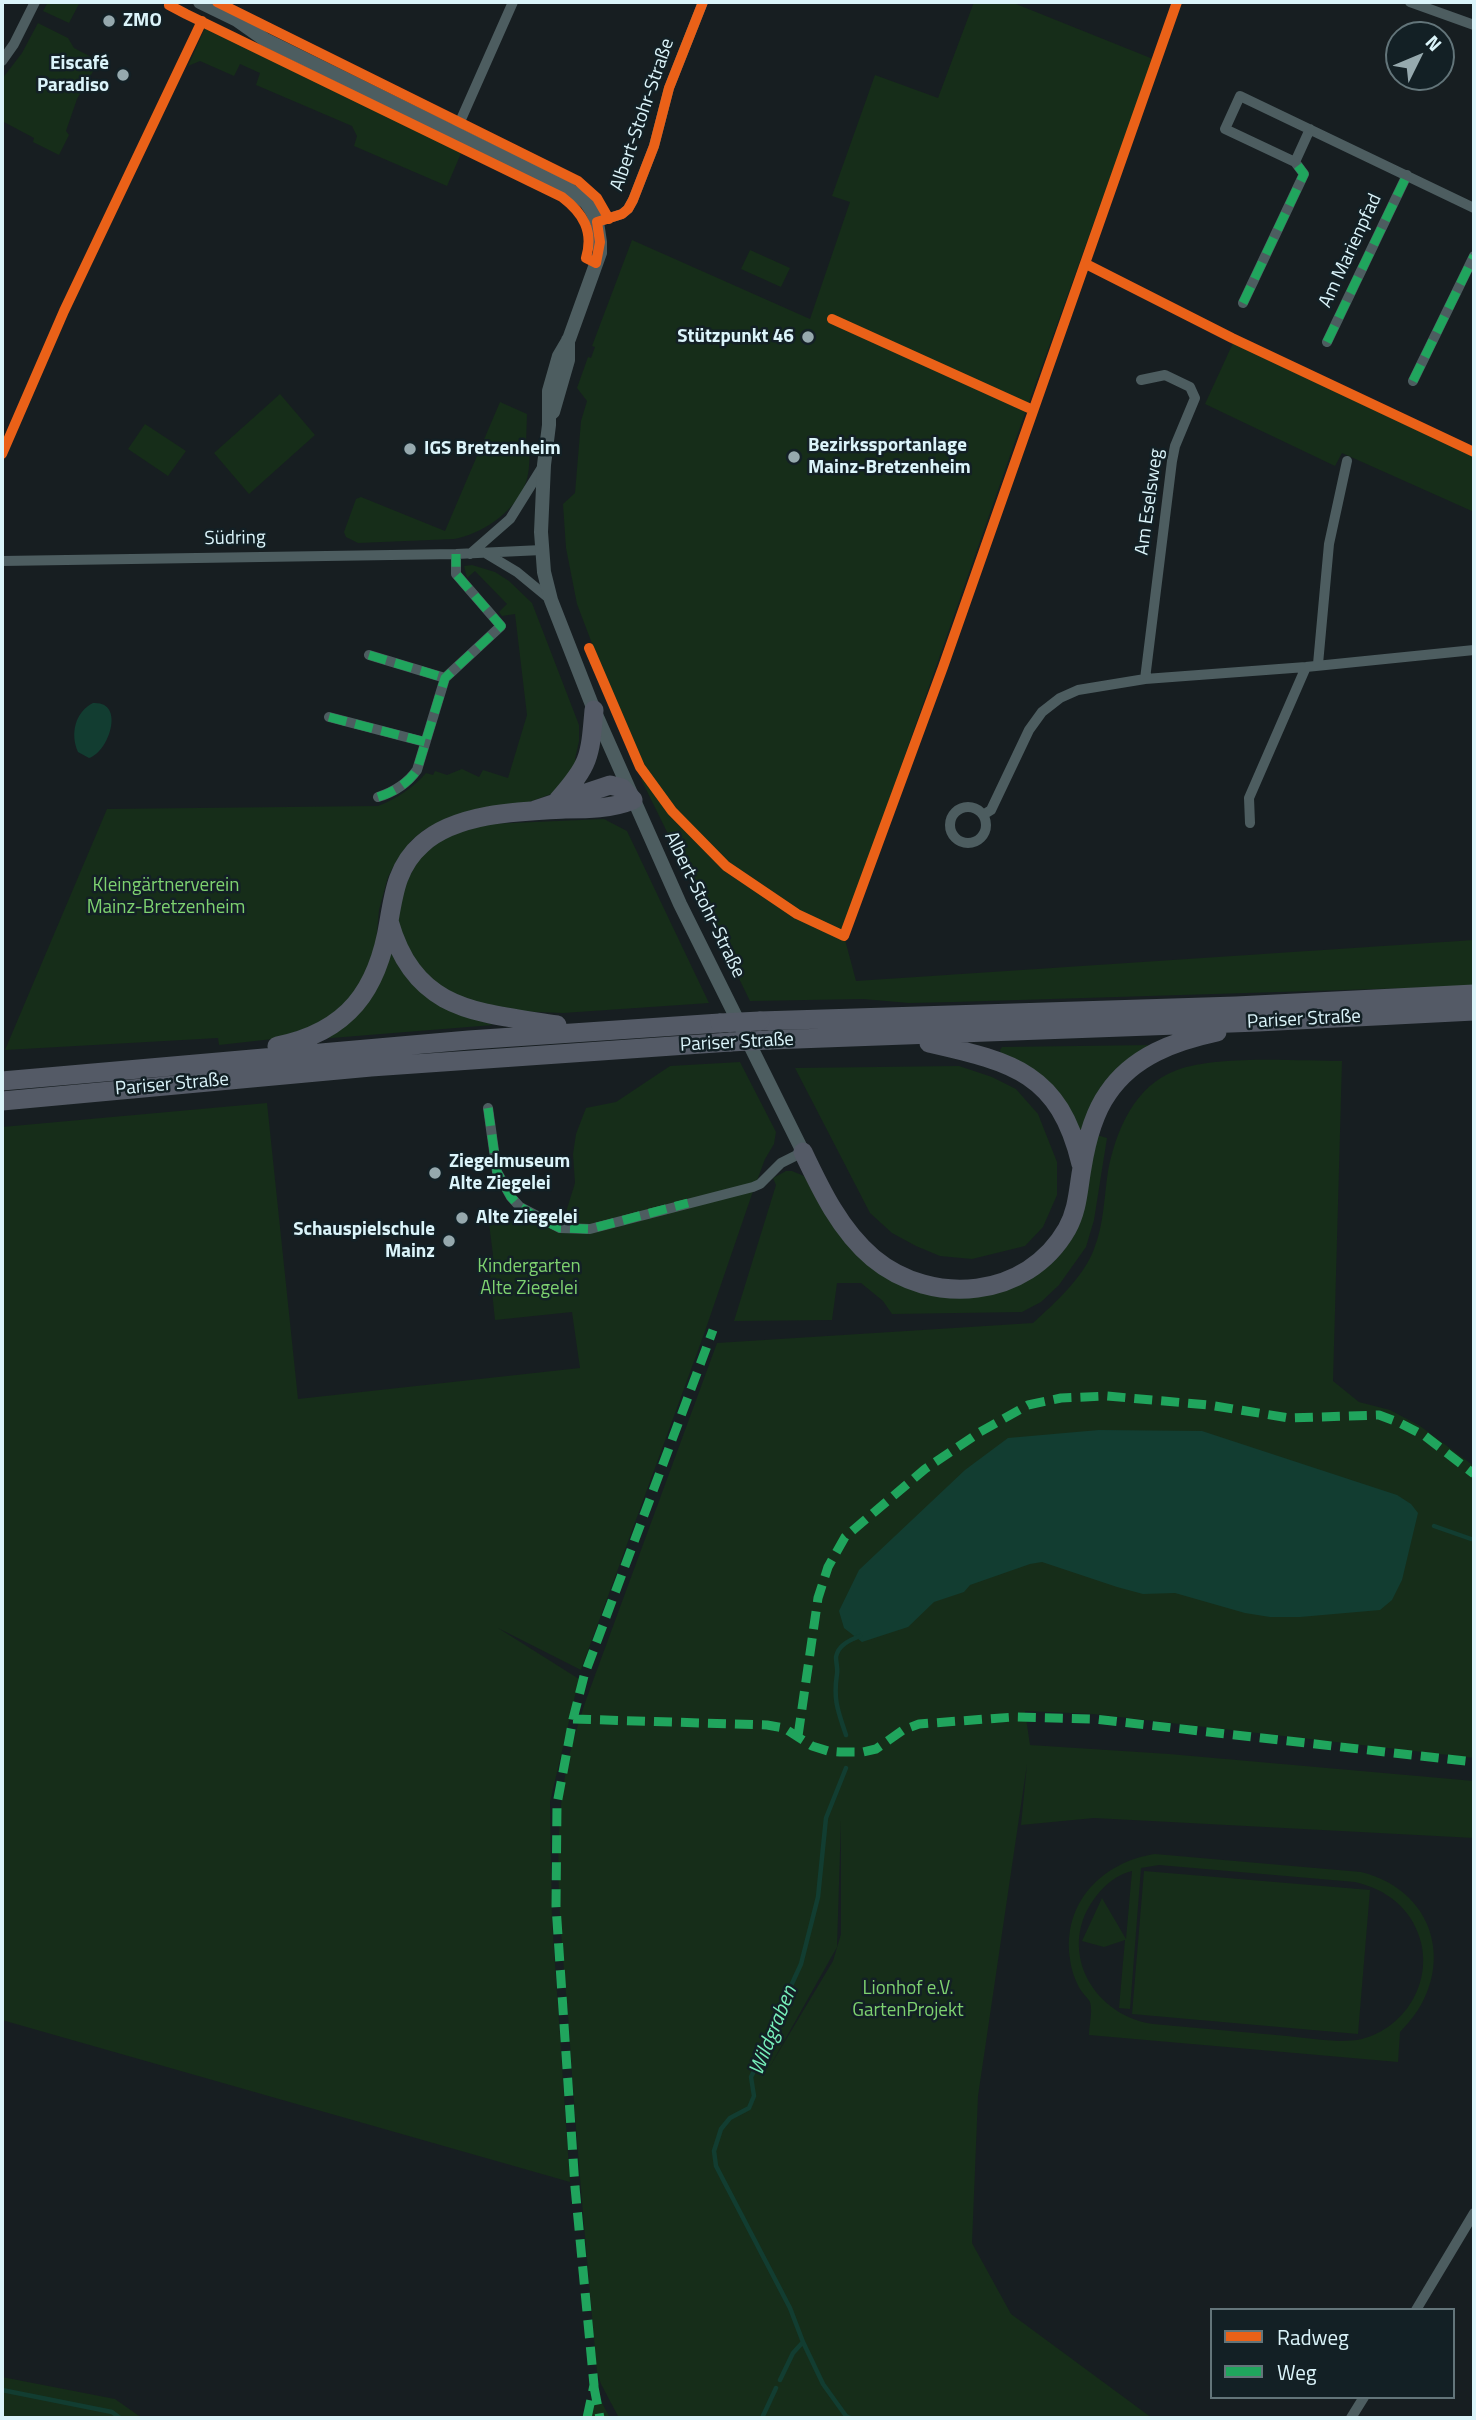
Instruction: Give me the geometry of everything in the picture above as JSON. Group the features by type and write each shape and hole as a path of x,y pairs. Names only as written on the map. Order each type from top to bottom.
{"highway":[{"path":"556,803 580,774 589,757 594,710"},
{"path":"197,1063 289,1044 325,1031 353,1008 374,975 398,877 412,853 430,837 461,822 535,810 604,808 633,800 622,788 610,785 535,810"},
{"path":"389,920 404,962 419,981 441,998 498,1016 589,1030"},
{"name":"Pariser Straße","path":"2,1081 589,1030 760,1021 1236,1006 1474,994"},
{"name":"Pariser Straße","path":"2,1101 370,1067 730,1042 902,1037 1474,1011"},
{"path":"803,1152 838,1217 853,1237 873,1258 893,1271 915,1281 956,1290 981,1289 1005,1283 1026,1272 1047,1256 1071,1222 1097,1115 1106,1095 1129,1070 1142,1059 1180,1041 1258,1022"},
{"path":"902,1037 993,1059 1028,1076 1051,1096 1067,1120 1073,1132 1082,1169"}],"street":[{"path":"2,61 14,44 35,2"},
{"path":"201,2 237,20 264,39 567,188 586,202 597,222"},
{"path":"455,133 513,2"},
{"path":"1410,2 1474,25"},
{"name":"Albert-Stohr-Straße","path":"702,4 669,89 654,146 633,200 622,214 597,222 600,253 569,339 568,360 549,425 544,465 542,550 551,600 633,800 680,904 803,1152"},
{"path":"1243,303 1304,174 1295,162 1225,129 1240,96 1474,208"},
{"path":"1295,162 1310,129"},
{"name":"Am Marienpfad","path":"1327,342 1406,175"},
{"path":"1413,381 1474,256"},
{"name":"Am Eselsweg","path":"1141,380 1165,375 1190,387 1195,398 1175,446 1172,461 1144,679"},
{"path":"1318,664 1329,544 1348,461"},
{"path":"470,554 510,519 544,465"},
{"name":"Südring","path":"2,561 456,555 542,550"},
{"path":"487,554 517,572 551,600"},
{"path":"377,797 397,789 417,770 445,678 500,626 456,574 456,555"},
{"path":"984,815 991,810 1029,730 1042,712 1060,698 1078,690 1144,679 1306,667 1474,650"},
{"path":"369,655 445,678"},
{"path":"1250,822 1249,798 1306,667"},
{"path":"329,717 425,742"},
{"path":"488,1108 497,1172 511,1197 520,1208 560,1228 590,1229 753,1187 760,1184 781,1163 803,1152"},
{"path":"1417,2308 1474,2213"},
{"path":"1351,2418 1363,2399"}],"green space":[{"path":"48,2 80,2 69,23 43,11"},
{"name":"Bezirkssportanlage Mainz-Bretzenheim","path":"974,2 1011,2 1153,59 1025,413 843,932 856,981 1474,940 1474,986 909,1003 863,999 750,1001 641,779 651,778 642,766 618,712 577,604 566,548 563,504 575,493 581,421 587,401 577,388 588,357 591,358 595,347 592,346 632,240 810,319 850,202 832,196 875,75 938,98"},
{"path":"38,23 68,38 74,48 99,61 77,99 66,131 69,135 59,155 33,142 34,138 2,121 2,79 22,53"},
{"path":"205,28 462,151 447,186 354,146 357,136 352,126 256,85 260,73 240,64 234,76 200,61 188,66"},
{"path":"750,250 790,268 781,287 741,269"},
{"path":"1233,343 1474,457 1474,512 1342,453 1335,466 1205,404"},
{"path":"280,394 315,435 249,494 214,453"},
{"path":"500,402 527,414 526,444 530,448 526,482 519,497 504,514 475,533 454,539 358,543 346,537 344,532 356,499 361,497 445,531"},
{"path":"145,424 186,451 168,476 128,449"},
{"name":"Kleingärtnerverein Mainz-Bretzenheim","path":"472,565 495,572 532,603 579,725 575,759 580,762 554,793 518,806 452,816 424,830 411,841 388,877 379,910 376,943 361,988 323,1023 273,1039 219,1045 218,1038 5,1050 107,809 378,806 416,784 426,773 433,775 435,771 447,775 462,769 479,777 483,770 508,778 527,715 515,614 502,616 499,612 507,604 475,571 467,578 464,566"},
{"path":"604,819 627,831 709,1003 563,1013 513,1011 468,1003 426,979 401,939 397,914 402,891 418,860 432,846 451,835 488,824"},
{"path":"391,952 400,968 421,992 447,1008 493,1025 319,1039"},
{"path":"1153,1045 1085,1128 1078,1130 1000,1050 1002,1047"},
{"name":"Lionhof e.V. GartenProjekt","path":"1342,1061 1333,1381 1359,1402 1390,1410 1420,1426 1474,1466 1474,1758 1093,1714 1025,1711 1030,1745 1169,1754 1474,1781 1474,1838 1094,1818 1021,1825 1027,1764 978,2096 972,2243 1011,2314 1152,2418 619,2418 597,2372 558,1879 560,1819 567,1766 583,1708 717,1343 1033,1323 1068,1289 1089,1260 1100,1230 1108,1171 1116,1140 1130,1111 1150,1086 1177,1070 1214,1062","holes":["841,1820 841,1934 833,1961 769,2068 837,1947"]},
{"name":"Kindergarten Alte Ziegelei","path":"740,1062 776,1132 774,1144 765,1159 751,1197 704,1334 581,1670 498,1628 579,1679 550,1802 552,1920 570,2182 2,2020 2,1127 267,1103 298,1399 580,1368 572,1312 495,1320 489,1263 493,1255 489,1223 566,1212 575,1183 573,1154 576,1134 586,1108 616,1102 670,1066"},
{"path":"959,1066 992,1077 1016,1089 1038,1114 1057,1162 1057,1195 1043,1227 1025,1246 972,1259 940,1256 916,1246 892,1233 870,1213 795,1068"},
{"path":"1097,1135 1107,1138 1094,1220 1086,1247 1059,1285 1041,1302 1022,1312 892,1314 883,1301 861,1283 837,1283 832,1320 734,1321 776,1185 773,1178 786,1171 804,1176 833,1225 945,1297 964,1297 1004,1290 1041,1272 1056,1259 1077,1225"},
{"path":"1155,1854 1361,1872 1388,1882 1409,1898 1424,1917 1432,1939 1434,1962 1429,1987 1418,2010 1400,2032 1398,2062 1089,2035 1090,2002 1078,1986 1071,1963 1069,1939 1072,1920 1079,1903 1090,1888 1118,1866","holes":["1159,1865 1355,1882 1387,1895 1404,1909 1416,1928 1423,1955 1419,1987 1403,2014 1391,2025 1362,2039 1324,2040 1153,2024 1131,2018 1112,2007 1097,1993 1086,1976 1080,1956 1079,1936 1085,1915 1104,1887 1122,1874 1132,1871 1126,1939 1102,1898 1082,1941 1104,1947 1125,1940 1119,2008 1130,2009 1141,1868"]},
{"path":"1144,1871 1370,1890 1358,2034 1132,2014"},
{"path":"2,2377 115,2399 142,2418 2,2418"},
{"path":"602,2403 610,2418 590,2418 591,2407"}],"shaded area":[{"path":"93,703 103,705 112,718 103,747 89,758 78,752 74,731 82,712"},
{"path":"1099,1430 1202,1431 1397,1495 1411,1504 1418,1513 1402,1580 1392,1600 1380,1610 1270,1617 1245,1613 1175,1593 1143,1594 1042,1562 970,1585 964,1592 934,1602 908,1627 862,1642 844,1628 839,1611 859,1570 965,1470 1008,1438"}],"waterway":[{"name":"Wildgraben","path":"1434,1526 1474,1540"},
{"name":"Wildgraben","path":"846,1735 836,1698 836,1657 842,1646 860,1636"},
{"name":"Wildgraben","path":"846,1768 826,1818 818,1897 801,1964 779,2012 773,2033 751,2077 754,2096 749,2108 730,2118 721,2129 714,2151 716,2166 790,2308 823,2384 850,2418"},
{"path":"780,2380 793,2353 803,2342"},
{"path":"762,2418 776,2388"},
{"path":"2,2390 112,2412 120,2418"}],"marked path":[{"path":"1243,303 1304,174 1295,162"},
{"path":"1327,342 1407,175"},
{"path":"1413,381 1474,256"},
{"path":"378,797 400,787 417,770 445,678 501,626 456,574 456,554"},
{"path":"369,655 445,678"},
{"path":"329,717 425,742"},
{"path":"488,1108 497,1172 511,1197 520,1207 538,1218 560,1228 590,1229 688,1203"},
{"path":"587,2418 594,2385 575,2187 556,1906 557,1804 584,1676 713,1330"},
{"path":"798,1736 818,1598 828,1567 845,1537 925,1469 980,1432 1028,1405 1061,1398 1107,1396 1209,1405 1289,1418 1379,1415 1425,1436 1474,1474"},
{"path":"573,1719 767,1725 784,1728 812,1746 840,1752 876,1749 903,1730 919,1724 1014,1717 1094,1719 1474,1762"},
{"path":"594,2387 600,2418"}],"cycle path":[{"path":"170,2 169,5 186,14 562,197 576,209 585,223 589,239 586,258 596,263 600,242 597,222 622,214 633,200 654,146 669,88 703,2"},
{"path":"217,2 578,181 597,198 609,219"},
{"path":"589,648 640,767 672,811 726,866 797,914 844,936 943,667 1177,2"},
{"path":"2,454 64,311 202,21"},
{"path":"1086,264 1232,338 1474,452"},
{"path":"832,319 1033,410"}],"place":[{"name":"ZMO","path":"109,21"},
{"name":"Eiscafé Paradiso","path":"123,75"},
{"name":"Stützpunkt 46","path":"808,337"},
{"name":"IGS Bretzenheim","path":"410,449"},
{"name":"Bezirkssportanlage Mainz-Bretzenheim","path":"794,457"},
{"name":"Ziegelmuseum Alte Ziegelei","path":"435,1173"},
{"name":"Alte Ziegelei","path":"462,1218"},
{"name":"Schauspielschule Mainz","path":"449,1241"}]}
